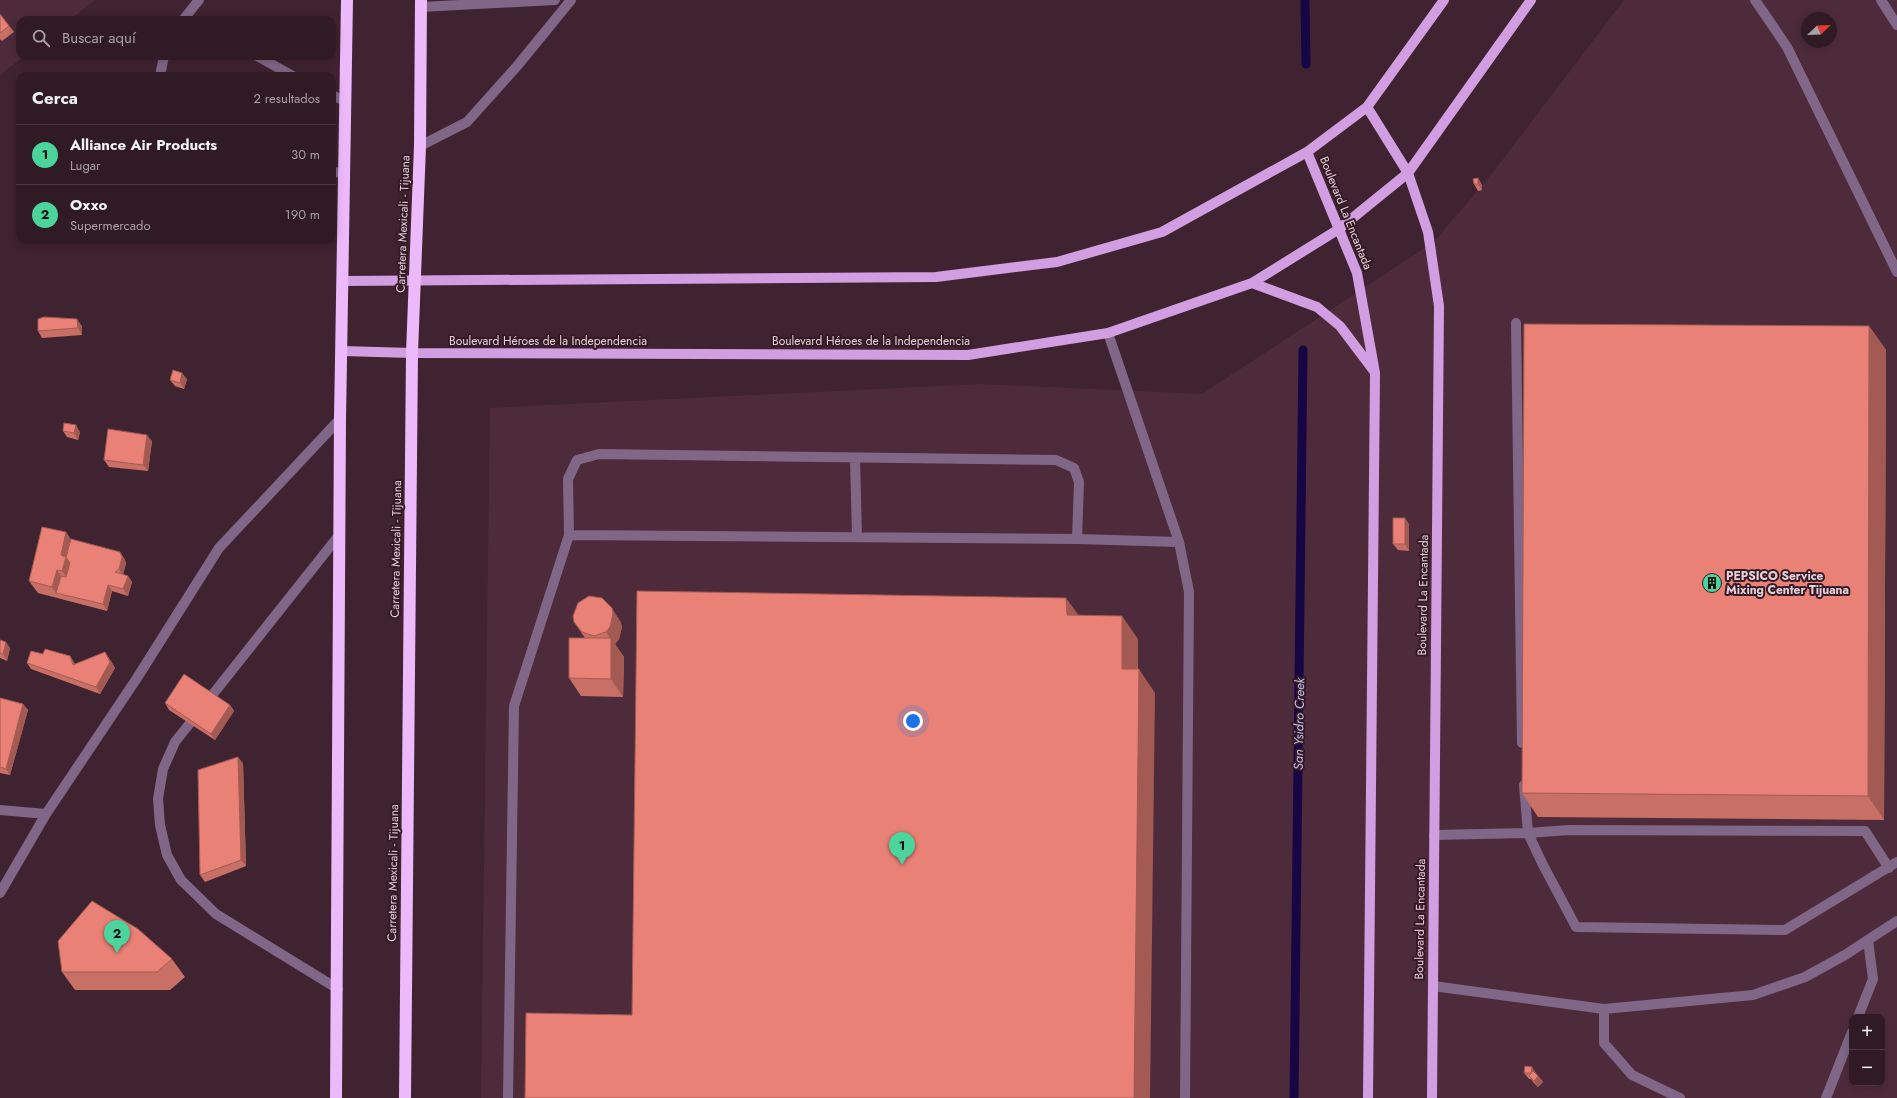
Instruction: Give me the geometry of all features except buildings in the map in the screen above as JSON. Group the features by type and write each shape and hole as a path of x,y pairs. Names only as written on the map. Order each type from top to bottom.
{"highway":[{"path":"336,1098 338,988 340,419 347,0"},
{"name":"Carretera Mexicali - Tijuana","path":"405,1098 412,353 420,146 421,4"}],"main road":[{"path":"343,281 936,277 1057,262 1162,232 1308,152 1367,107 1444,0"},
{"name":"Boulevard Héroes de la Independencia","path":"342,351 412,353 968,355 1108,333 1252,283 1338,229 1408,173 1531,0"},
{"name":"Boulevard La Encantada","path":"1367,107 1408,173 1428,232 1439,306 1432,1098"},
{"name":"Boulevard La Encantada","path":"1308,152 1357,273 1375,373 1368,1098"},
{"path":"1252,283 1317,307 1340,326 1375,373"}],"street":[{"path":"186,16 199,0"},
{"path":"421,4 555,0"},
{"path":"420,146 467,122 518,65 570,0"},
{"path":"1755,0 1786,47 1897,272"},
{"path":"1881,0 1897,25"},
{"path":"161,72 163,60"},
{"path":"264,60 285,72"},
{"path":"336,97 345,101"},
{"path":"336,172 345,173"},
{"path":"1516,323 1523,757"},
{"path":"1108,333 1180,542 1188,592 1185,1098"},
{"path":"0,893 46,814 137,678 219,548 340,419"},
{"path":"508,1098 514,706 570,535 568,479 577,460 600,454 1056,460 1074,468 1079,482 1077,538"},
{"path":"855,458 857,538"},
{"path":"338,988 216,914 181,880 167,856 160,826 158,799 163,769 175,742 340,534"},
{"path":"570,535 857,538 1077,538 1180,542"},
{"path":"1434,835 1528,833 1569,830 1865,831 1893,865 1784,930 1576,927 1545,870 1528,833 1523,773"},
{"path":"0,810 46,814"},
{"path":"1433,986 1604,1009 1753,995 1805,977 1845,955 1897,921"},
{"path":"1859,1014 1873,979 1868,940"},
{"path":"1604,1009 1604,1043 1632,1075 1680,1098"},
{"path":"1826,1098 1849,1040"}],"shaded area":[{"path":"0,0 95,0 75,16 16,16 16,60 19,60 0,75"},
{"path":"1624,0 1897,0 1897,1098 481,1098 490,408 981,384 1202,394 1434,242 1494,171"}],"waterway":[{"name":"San Ysidro Creek","path":"1305,0 1306,64"},
{"name":"San Ysidro Creek","path":"1294,1098 1303,350"}],"place":[{"name":"PEPSICO Service Mixing Center Tijuana","path":"1712,583"},
{"name":"Alliance Air Products","path":"902,865"},
{"name":"Oxxo","path":"117,953"}]}
